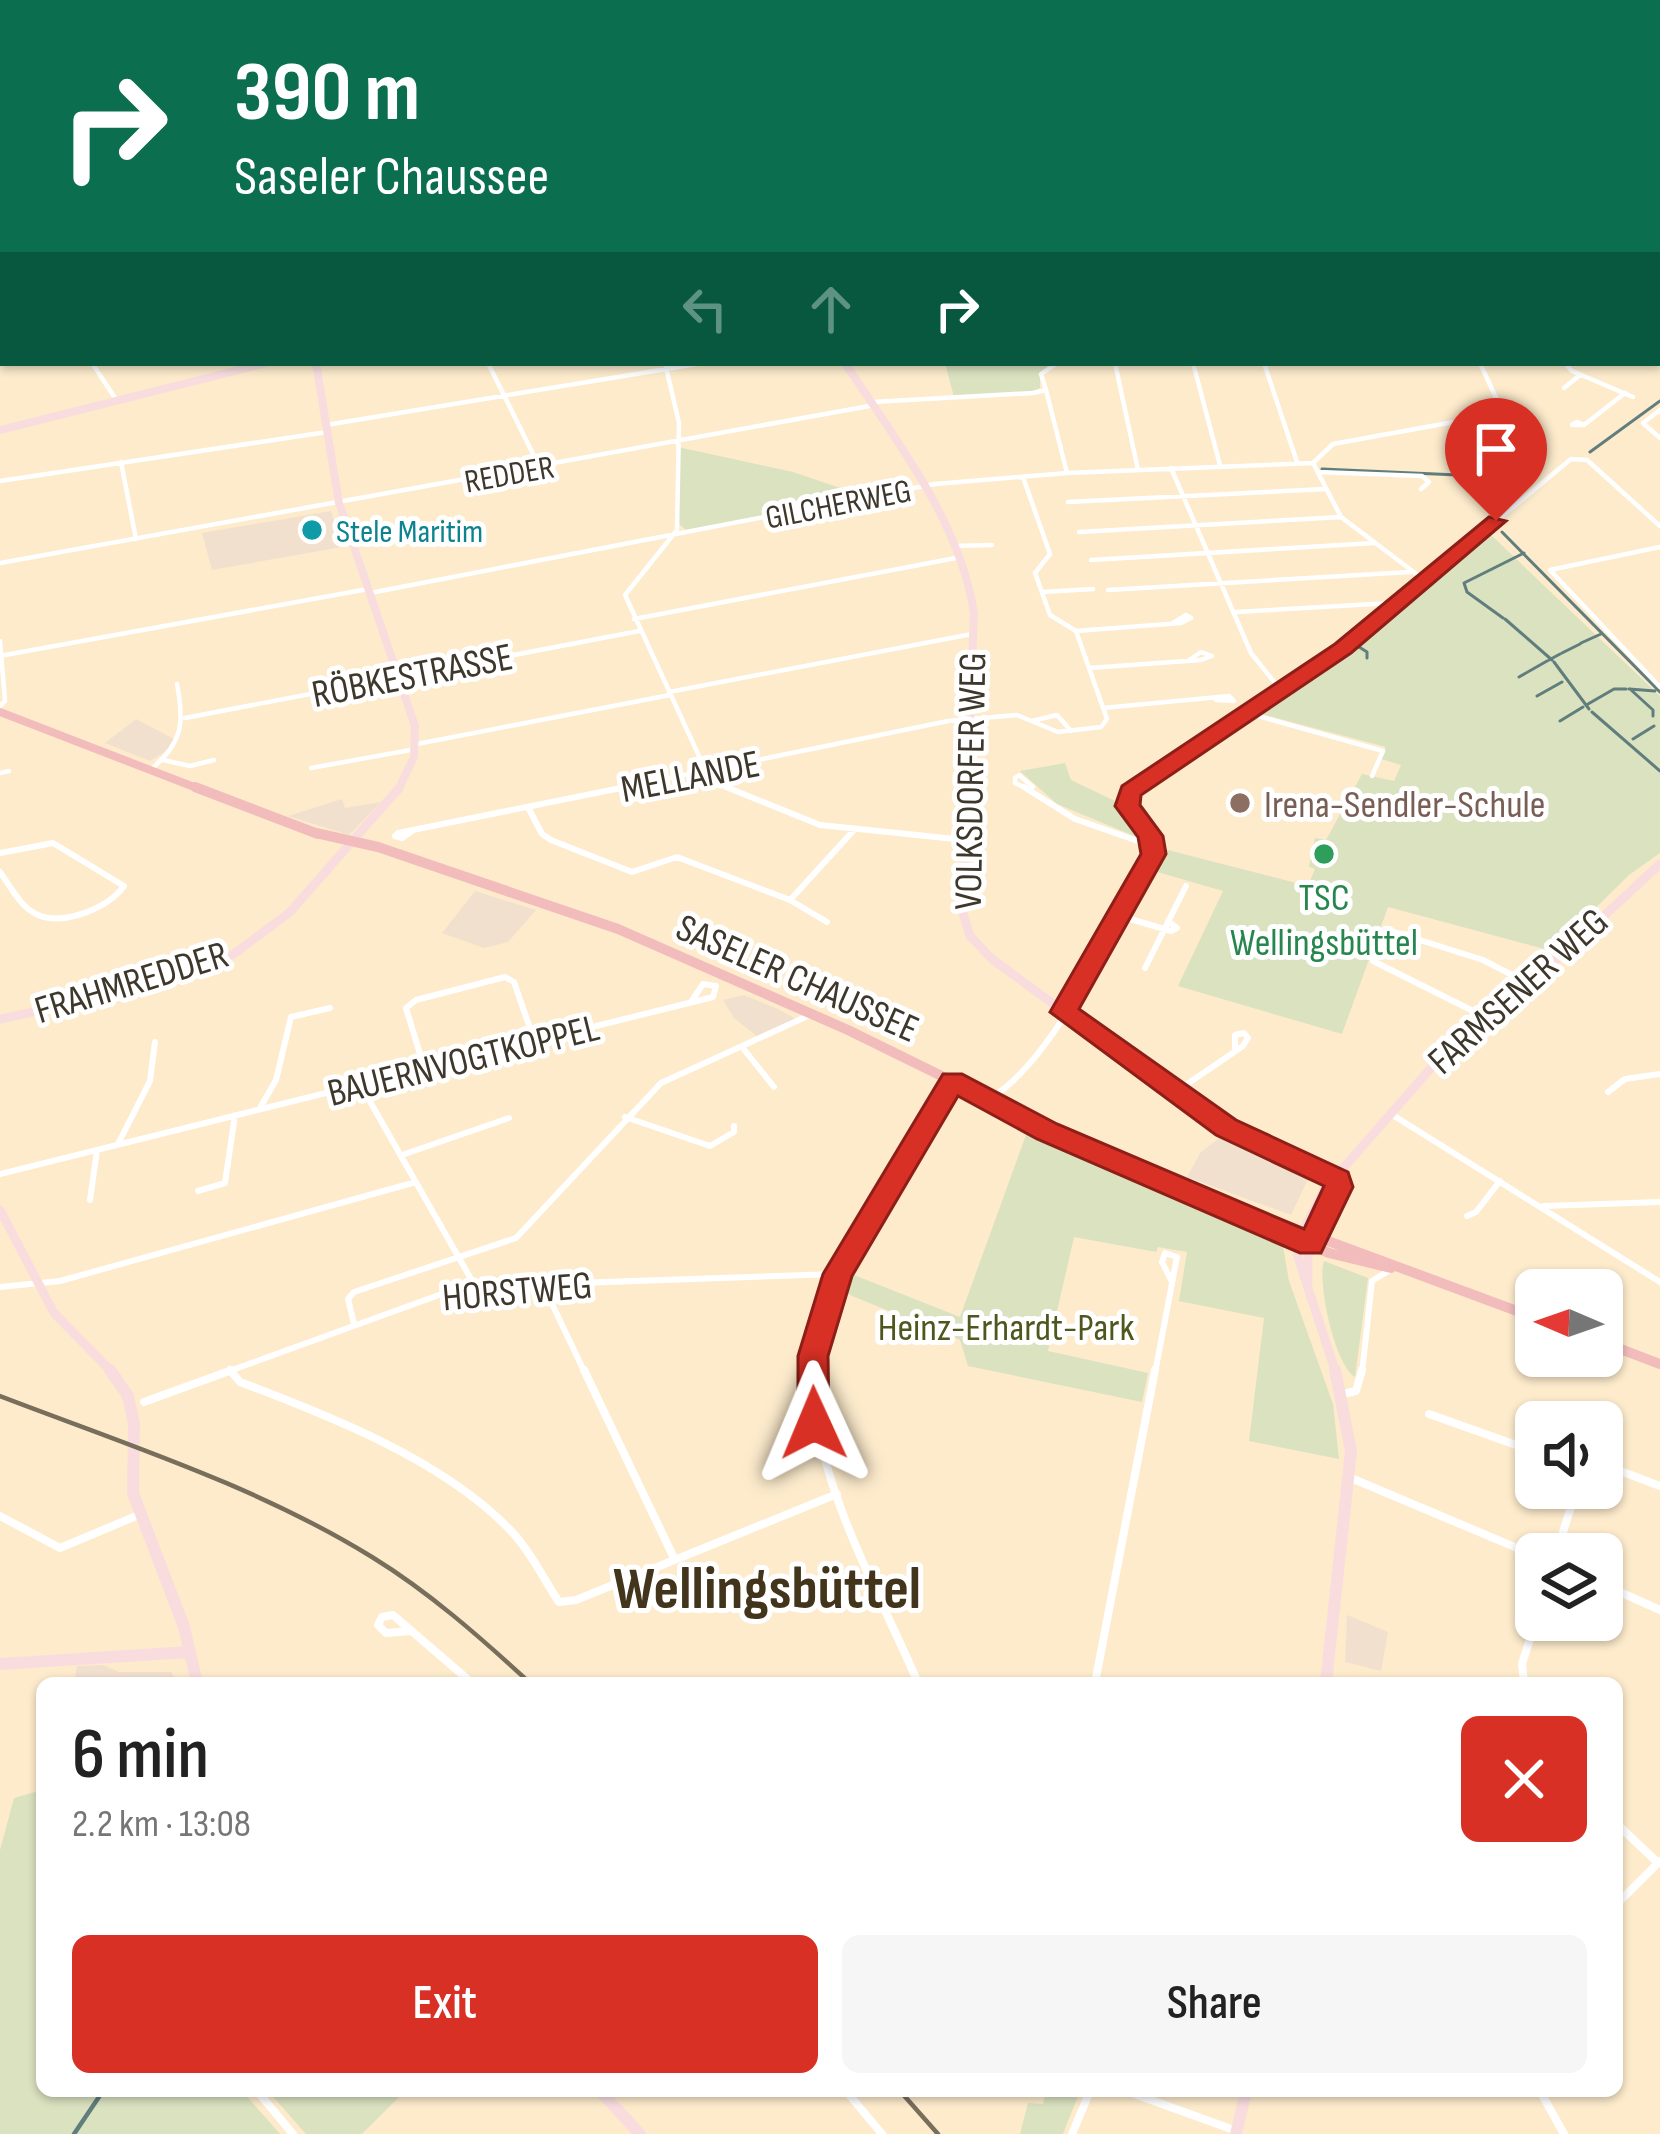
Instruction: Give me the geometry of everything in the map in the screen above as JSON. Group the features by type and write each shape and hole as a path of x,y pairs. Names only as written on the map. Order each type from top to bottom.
{"main road":[{"name":"SASELER CHAUSSEE","path":"0,709 316,833 618,929 952,1081 1066,1140 1226,1204 1230,1213 1515,1311"},
{"path":"1623,1350 1660,1364"}],"street":[{"path":"94,366 117,401"},
{"path":"0,430 254,366"},
{"path":"316,366 339,503 398,676 416,746"},
{"path":"489,366 540,467"},
{"path":"0,481 326,429 666,366 679,402 673,536 628,586 626,603 710,780 779,811 853,831 965,840"},
{"name":"VOLKSDORFER WEG","path":"847,366 926,486 970,586 962,914 970,936 992,959 1174,1093 1243,1137 1337,1180"},
{"path":"1053,366 1041,374 1067,473"},
{"path":"1115,366 1138,470"},
{"path":"1193,366 1220,465"},
{"path":"1265,366 1297,462"},
{"path":"1423,579 1341,517 1312,463 1333,444 1503,413 1481,366"},
{"path":"1569,366 1633,397"},
{"path":"1564,388 1580,375"},
{"name":"REDDER","path":"0,562 676,444 874,404 1046,390"},
{"path":"1584,425 1625,393"},
{"path":"1660,410 1643,424 1660,438"},
{"path":"982,1097 1006,1094 1064,1012 1154,854 1150,836 1127,806 1130,792 1343,648 1571,459 1587,460 1660,526"},
{"path":"122,462 136,539"},
{"name":"GILCHERWEG","path":"5,656 926,486 1067,473 1312,463"},
{"path":"1171,468 1251,653 1279,688"},
{"path":"1318,472 1422,476 1429,482 1421,488"},
{"path":"1023,477 1050,554 1035,573 1054,621 1076,631 1173,623"},
{"path":"1068,502 1326,490"},
{"path":"1079,532 1341,517"},
{"path":"1090,560 1374,543"},
{"path":"951,546 992,544"},
{"path":"1660,548 1550,570 1660,687"},
{"path":"634,620 956,558"},
{"path":"1108,590 1410,572"},
{"path":"1043,592 1093,590"},
{"path":"1236,612 1394,603"},
{"name":"RÖBKESTRASSE","path":"185,718 639,631"},
{"path":"1032,721 1045,730 1071,731 1101,727 1108,719 1076,631"},
{"path":"311,768 972,634"},
{"path":"0,641 5,656 5,701 0,709"},
{"path":"1089,668 1189,660"},
{"path":"149,771 181,742 185,718 178,684"},
{"path":"1103,708 1216,700"},
{"path":"1244,712 1383,751 1372,776"},
{"name":"MELLANDE","path":"412,831 968,719 1018,715 1032,721"},
{"path":"1032,721 1057,715 1071,731"},
{"name":"FRAHMREDDER","path":"0,1018 188,972 228,956 273,927 400,789 416,746"},
{"path":"163,760 190,766 214,760"},
{"path":"0,773 9,771"},
{"path":"1033,787 1054,807 1080,821 1152,845"},
{"path":"528,808 551,840 632,872 677,857 790,900 827,922"},
{"path":"790,900 853,831"},
{"path":"0,854 52,843 121,880 124,886 118,898 106,903 44,916 31,911 0,872"},
{"name":"FARMSENER WEG","path":"1307,1237 1339,1187 1337,1180 1388,1112 1479,1014 1564,954 1659,866"},
{"path":"1144,968 1186,886"},
{"path":"1120,916 1166,925"},
{"path":"1479,1014 1373,961 1385,929 1483,960 1526,982"},
{"path":"424,1067 406,1008 416,1000 491,980 505,977 514,982 534,1040"},
{"name":"BAUERNVOGTKOPPEL","path":"0,1174 691,1002"},
{"path":"258,1109 276,1079 291,1018 330,1008"},
{"path":"354,1324 348,1299 354,1292 516,1238 661,1083 810,1015"},
{"path":"118,1144 145,1090 157,1053 155,1042"},
{"path":"742,1047 774,1087"},
{"path":"1174,1093 1234,1048"},
{"path":"1607,1092 1625,1078 1660,1074"},
{"path":"915,1677 837,1494 814,1423 813,1356 838,1274 952,1081"},
{"path":"360,1084 475,1286"},
{"path":"1388,1112 1660,1282"},
{"path":"198,1192 225,1184 235,1115"},
{"path":"625,1117 710,1146 734,1132 734,1126"},
{"path":"402,1155 509,1118"},
{"path":"90,1200 98,1150"},
{"path":"1467,1216 1476,1212 1500,1181"},
{"path":"0,1287 38,1286 416,1182"},
{"path":"1540,1206 1660,1202"},
{"path":"0,1210 54,1313 122,1385 134,1416 132,1487 196,1677"},
{"path":"1307,1237 1297,1264 1340,1381 1351,1478 1327,1677"},
{"path":"1343,1394 1358,1389 1372,1281 1394,1268"},
{"name":"HORSTWEG","path":"144,1402 354,1324 475,1286 838,1274"},
{"path":"1096,1677 1172,1282"},
{"path":"542,1284 674,1558"},
{"path":"230,1370 240,1382 330,1416 458,1487 514,1534 560,1601 576,1600 837,1494"},
{"path":"1340,1381 1356,1380 1362,1372"},
{"path":"1429,1414 1515,1445"},
{"path":"1623,1472 1660,1486"},
{"path":"1351,1478 1515,1547"},
{"path":"0,1516 60,1548 140,1514"},
{"path":"1623,1593 1660,1610"},
{"path":"410,1631 465,1677"},
{"path":"1523,1677 1529,1641"},
{"path":"0,1664 190,1652"},
{"path":"1623,1830 1659,1863 1623,1898"},
{"path":"262,2097 292,2134"},
{"path":"606,2097 640,2134"},
{"path":"851,2097 882,2134"},
{"path":"1072,2134 1087,2097"},
{"path":"1142,2097 1237,2132 1245,2097"},
{"path":"1543,2097 1564,2134"}],"shaded area":[{"path":"331,511 342,547 212,570 202,533"},
{"path":"136,719 176,740 173,747 150,761 105,743"},
{"path":"342,799 345,808 381,802 349,835 288,816"},
{"path":"475,891 536,910 508,942 484,948 442,933"},
{"path":"744,995 798,1020 758,1037 734,1018 723,1000"},
{"path":"1222,1136 1308,1179 1291,1215 1187,1177 1200,1153"},
{"path":"1347,1615 1388,1632 1381,1671 1345,1662"},
{"path":"77,1666 171,1672 174,1677 75,1677"}],"green space":[{"path":"946,366 1050,366 1040,373 1040,388 1032,392 954,397"},
{"path":"678,447 793,472 849,491 890,492 686,530 679,524"},
{"path":"1490,534 1660,696 1660,853 1629,875 1552,951 1388,907 1342,1034 1178,986 1223,891 1154,871 1164,849 1308,886 1315,869 1309,867 1315,838 1326,840 1362,774 1394,781 1401,765 1381,759 1386,747 1254,712 1356,644 1429,579"},
{"path":"1065,763 1071,780 1117,802 1145,834 1139,838 1057,804 1020,771"},
{"name":"Heinz-Erhardt-Park","path":"1026,1135 1283,1246 1289,1281 1333,1404 1339,1459 1249,1441 1264,1318 1179,1301 1187,1252 1158,1247 1156,1252 1074,1237 1048,1351 1148,1373 1142,1402 968,1366 960,1340 840,1291 849,1273 960,1317"},
{"path":"1324,1261 1368,1278 1355,1377 1340,1356 1329,1321"},
{"path":"36,1792 36,2097 247,2097 280,2134 0,2134 0,1850 14,1798"},
{"path":"273,2097 399,2097 362,2134 306,2134"},
{"path":"1045,2097 1078,2097 1063,2134 1020,2134 1028,2103 1043,2104"}],"waterway":[{"path":"1590,452 1660,401"},
{"path":"1322,469 1526,478"},
{"path":"1502,532 1523,553"},
{"path":"1503,618 1467,592 1464,583 1523,553"},
{"path":"1523,553 1660,692"},
{"path":"1505,619 1551,659"},
{"path":"1581,643 1601,634"},
{"path":"1562,653 1580,644"},
{"path":"1356,645 1367,652 1367,658"},
{"path":"1551,659 1560,654"},
{"path":"1519,677 1547,661"},
{"path":"1554,662 1589,709"},
{"path":"1537,696 1562,682"},
{"path":"1588,704 1614,689 1626,689"},
{"path":"1630,689 1655,691"},
{"path":"1630,689 1653,710 1653,716"},
{"path":"1560,721 1583,707"},
{"path":"1592,712 1660,771"},
{"path":"1633,739 1654,726"},
{"path":"74,2134 99,2097"}],"tram line":[{"path":"0,1396 190,1468 328,1532 414,1585 523,1677"},
{"path":"905,2097 938,2134"}],"place":[{"name":"Stele Maritim","path":"312,530"},
{"name":"Irena-Sendler-Schule","path":"1240,803"},
{"name":"TSC Wellingsbüttel","path":"1324,854"}],"district":[{"name":"Wellingsbüttel","path":"767,1587"}],"route":[{"path":"814,1423 813,1356 838,1274 952,1081 1047,1132 1226,1204 1230,1213 1311,1244 1339,1187 1337,1180 1226,1128 1064,1012 1154,854 1150,836 1127,806 1130,792 1343,648 1496,521"}]}
